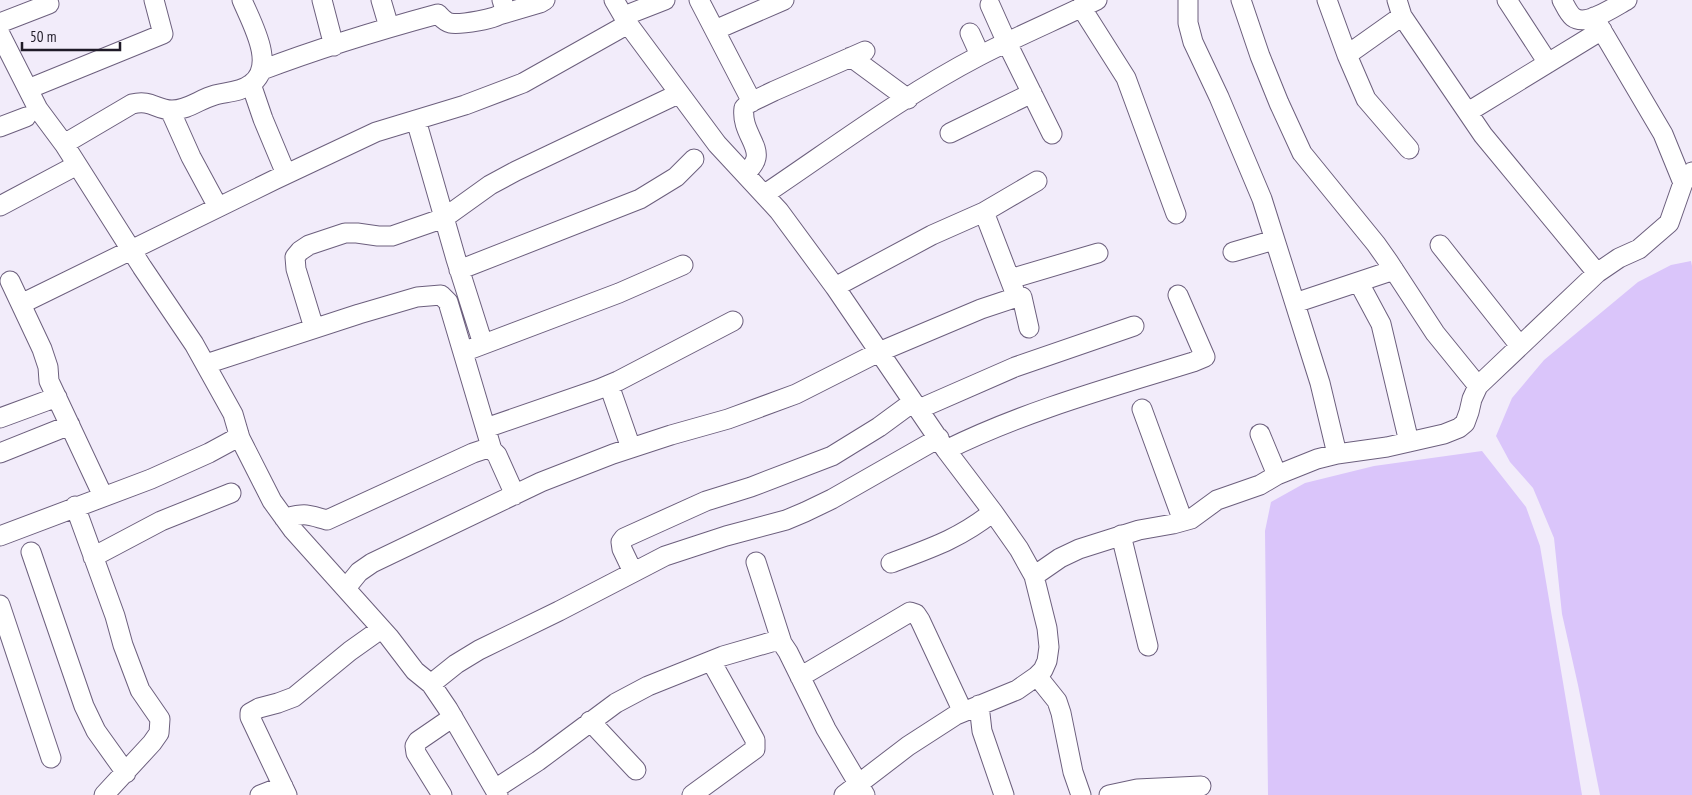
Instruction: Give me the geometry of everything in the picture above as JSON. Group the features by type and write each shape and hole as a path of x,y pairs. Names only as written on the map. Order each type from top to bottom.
{"street":[{"path":"28,89 163,34 154,0"},
{"path":"242,0 263,58 257,77 263,119 286,174"},
{"path":"322,0 334,46"},
{"path":"381,0 389,27"},
{"path":"64,144 140,101 170,110 191,106 205,98 232,92 257,77 437,7 448,23 455,24 501,8 540,4 545,0"},
{"path":"614,0 678,94 717,144 779,211 835,287 942,444 1019,549 1034,576 1048,628 1049,647 1047,661 1038,676 1018,690 971,709 908,746 855,791 826,729 782,644 756,562"},
{"path":"103,496 49,381 48,367 42,348 12,296 132,250 376,132 465,105 523,83 626,20 665,0"},
{"path":"699,0 752,102"},
{"path":"715,30 784,0"},
{"path":"1188,0 1188,23 1193,42 1262,199 1320,384 1337,454"},
{"path":"1241,0 1263,64 1302,153 1372,238 1434,333 1478,386"},
{"path":"1326,0 1366,100 1408,149"},
{"path":"1507,0 1548,63"},
{"path":"1034,576 1060,558 1079,549 1121,535 1191,519 1217,500 1260,485 1277,475 1317,459 1337,454 1387,447 1444,434 1459,428 1465,423 1478,386 1597,274 1619,258 1639,249 1669,223 1688,177 1598,24 1573,17 1562,0"},
{"path":"1468,112 1548,63 1627,0"},
{"path":"0,23 49,4"},
{"path":"765,194 908,99 980,55 1089,4 1126,78 1176,214"},
{"path":"990,5 1052,134"},
{"path":"1347,55 1400,5 1468,112 1517,176 1597,274"},
{"path":"0,34 38,109 78,165 206,364 233,414 239,434 272,501 284,518 346,588 376,633 431,684 446,721 497,792 590,721 616,703 648,686 760,644 776,641 782,644"},
{"path":"970,34 980,55"},
{"path":"745,174 754,164 756,158 756,150 742,118 744,108 752,102 858,54 908,99"},
{"path":"950,134 1032,92"},
{"path":"314,328 296,269 295,257 309,245 345,233 392,236 444,218 490,185 516,171 678,94"},
{"path":"170,110 190,157 218,207"},
{"path":"0,127 26,117"},
{"path":"416,120 459,270 483,344"},
{"path":"459,270 640,199 676,177 694,159"},
{"path":"0,206 78,165"},
{"path":"835,287 932,235 984,212 1037,181"},
{"path":"984,212 1017,296"},
{"path":"1233,252 1274,240"},
{"path":"1440,245 1520,346"},
{"path":"1010,279 1098,253"},
{"path":"463,352 619,293 683,265"},
{"path":"1294,303 1394,270"},
{"path":"1359,283 1381,324 1409,442"},
{"path":"206,364 314,328 417,297 441,295 448,302 492,450 497,455 515,495"},
{"path":"431,684 456,664 479,650 559,612 672,553 786,520 942,444 1105,388 1205,357 1178,295"},
{"path":"346,588 359,572 372,563 541,482 631,448 728,419 796,394 878,352 972,313 1017,296 1022,297 1030,328"},
{"path":"486,428 609,385 733,321"},
{"path":"633,572 622,549 621,542 624,538 706,501 750,487 832,456 916,405 1014,367 1134,326"},
{"path":"609,385 631,448"},
{"path":"0,418 57,397"},
{"path":"1142,409 1183,521"},
{"path":"0,452 70,425"},
{"path":"0,536 75,506 151,479 232,440 239,434"},
{"path":"1260,434 1277,475"},
{"path":"284,518 311,514 327,520 474,453 485,449 492,450"},
{"path":"93,557 161,521 231,493"},
{"path":"75,506 140,690 145,700 156,711 160,719 159,734 126,773 104,795"},
{"path":"891,563 943,544 959,536 993,512"},
{"path":"1121,535 1148,646"},
{"path":"31,552 90,718 126,773"},
{"path":"0,605 51,758"},
{"path":"800,677 910,612 916,614 982,731 1004,795"},
{"path":"260,795 285,791 252,722 250,713 294,696 350,651 376,633"},
{"path":"692,795 756,749 755,740 711,661"},
{"path":"1038,676 1057,701 1081,795"},
{"path":"442,795 416,753 415,746 446,721"},
{"path":"590,721 636,770"},
{"path":"1110,795 1138,789 1201,786"}],"shaded area":[{"path":"1691,261 1692,795 1600,795 1562,614 1554,538 1533,488 1510,462 1496,436 1512,398 1544,360 1638,282 1671,265"},
{"path":"1482,451 1526,507 1540,546 1582,795 1268,795 1265,531 1271,502 1305,483 1374,466"}]}
